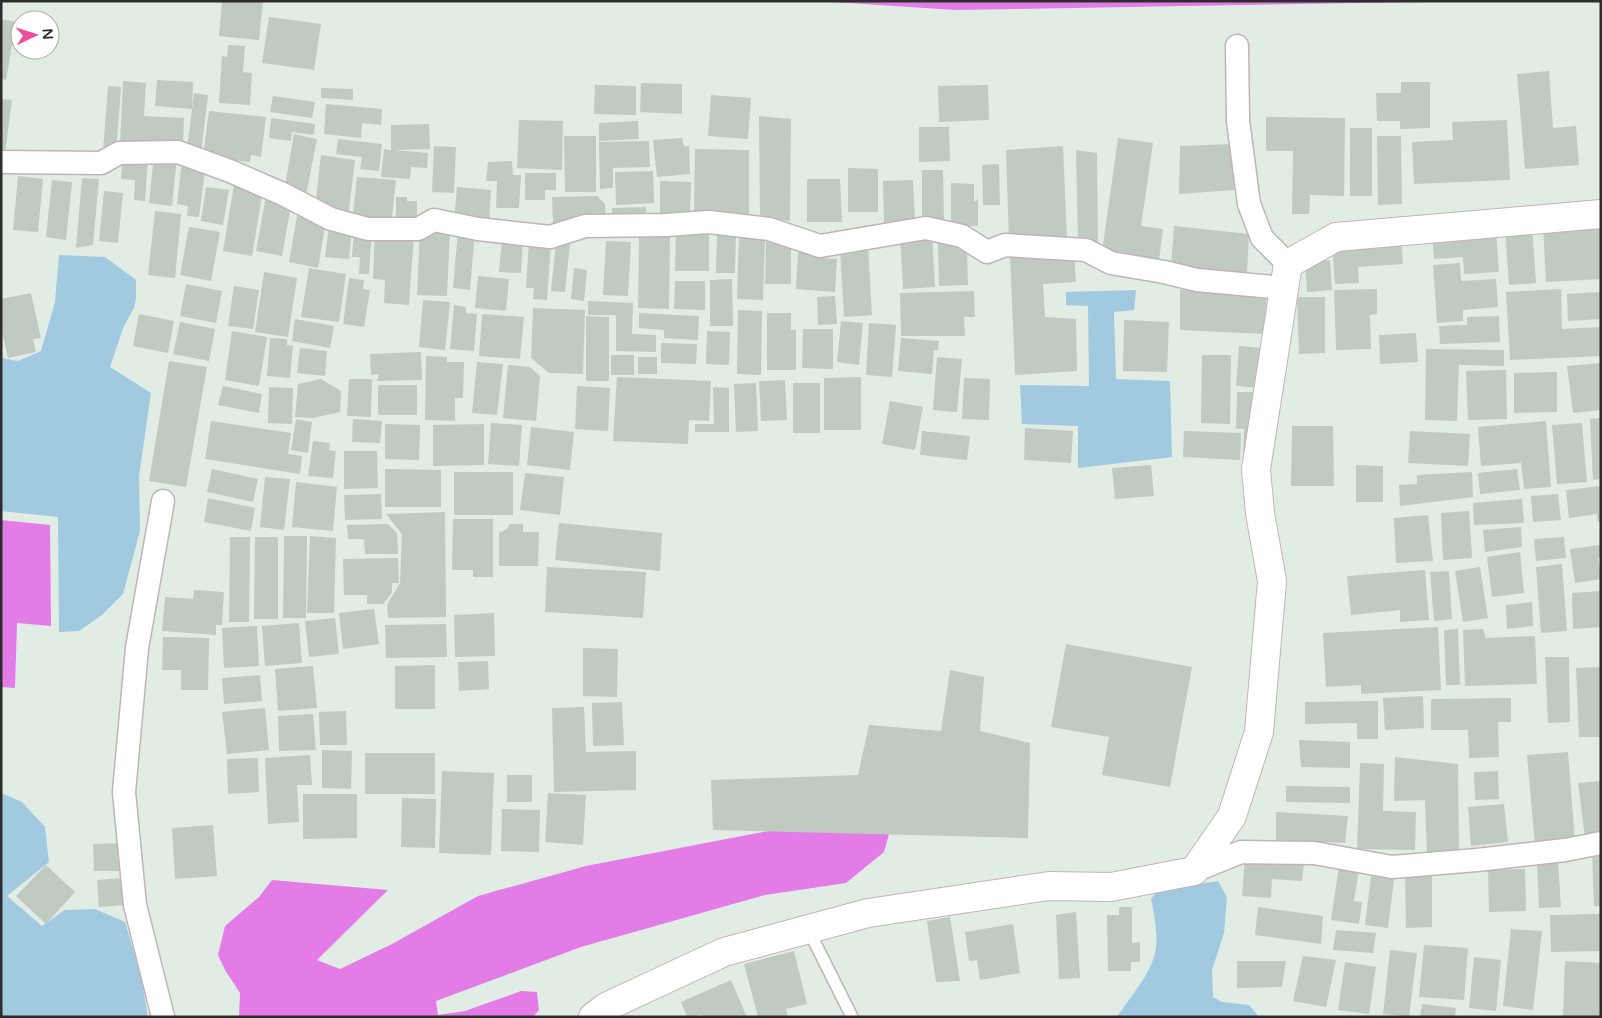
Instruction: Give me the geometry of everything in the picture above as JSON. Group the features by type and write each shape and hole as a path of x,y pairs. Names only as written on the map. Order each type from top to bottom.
{"street":[{"path":"1194,871 1232,816 1259,732 1272,581 1260,513 1256,468 1286,276 1262,238 1249,204 1238,121 1237,46"},
{"path":"1,162 101,163 119,153 178,152 230,171 283,194 331,219 368,229 418,229 434,220 478,229 550,237 586,226 666,225 709,222 769,229 820,246 926,228 962,236 987,252 1005,245 1086,250 1111,264 1164,272 1197,280 1286,276 1336,237 1601,214"},
{"path":"162,501 137,648 124,792 135,906 163,1017"},
{"path":"593,1017 606,1007 724,952 868,913 1049,886 1110,887 1194,871 1241,852 1314,853 1392,867 1564,850 1601,843"}],"lane":[{"path":"808,929 852,1017"}],"shaded area":[{"path":"818,1 1476,1 955,10"},
{"path":"59,255 105,257 136,280 134,308 123,328 110,367 151,393 139,476 140,531 123,594 102,615 79,631 59,632 58,517 1,511 1,358 18,361 41,351 55,302"},
{"path":"1136,290 1134,310 1114,312 1116,379 1170,381 1172,457 1078,468 1078,426 1022,424 1020,385 1089,386 1088,306 1066,305 1066,292"},
{"path":"1,520 50,525 51,626 17,623 15,688 1,687"},
{"path":"1,793 22,802 45,827 49,862 7,896 42,926 65,910 95,909 125,922 141,977 148,1017 1,1017"},
{"path":"867,812 891,827 884,852 846,883 765,895 581,947 436,1001 438,1015 465,1011 521,991 537,992 539,1010 533,1017 239,1017 240,993 218,955 225,926 259,897 272,880 388,890 317,960 340,969 392,944 478,896 586,866"},
{"path":"1218,881 1227,897 1224,933 1212,970 1213,997 1222,1002 1249,1005 1259,1017 1117,1017 1149,970 1155,953 1155,919 1151,899 1157,891"}],"building":[{"path":"222,1 263,1 259,40 219,36"},
{"path":"269,17 321,24 314,70 262,63"},
{"path":"1,19 10,21 10,57 6,80 1,79"},
{"path":"228,45 245,46 243,72 252,73 250,105 219,103 222,56 227,57"},
{"path":"1549,71 1553,128 1576,126 1579,165 1525,169 1517,74"},
{"path":"157,80 193,82 192,109 155,106"},
{"path":"123,81 146,83 144,116 184,118 183,147 120,144"},
{"path":"1401,82 1430,82 1430,128 1400,129 1400,121 1377,121 1376,93 1401,93"},
{"path":"641,83 682,84 682,114 640,112"},
{"path":"595,85 636,86 636,115 594,114"},
{"path":"988,85 989,120 939,122 938,86"},
{"path":"108,86 121,87 116,152 103,151"},
{"path":"321,88 353,89 353,100 321,98"},
{"path":"194,93 208,95 201,152 187,150"},
{"path":"711,95 751,98 748,139 708,136"},
{"path":"273,96 315,102 312,118 270,112"},
{"path":"1,99 12,100 5,154 1,154"},
{"path":"326,104 382,109 381,125 362,123 361,138 324,134"},
{"path":"209,111 266,117 261,157 251,155 250,162 203,157"},
{"path":"759,116 791,119 790,221 760,219"},
{"path":"1266,117 1345,118 1344,196 1310,195 1309,214 1292,214 1293,151 1266,151"},
{"path":"271,118 315,124 314,135 292,132 291,141 269,138"},
{"path":"519,120 563,121 562,170 517,168"},
{"path":"1507,120 1510,180 1414,184 1412,142 1453,140 1452,122"},
{"path":"638,121 639,139 599,141 599,123"},
{"path":"429,124 430,149 394,150 428,153 427,168 411,167 410,179 381,177 384,149 391,150 391,125"},
{"path":"919,127 949,127 950,161 919,162"},
{"path":"1350,128 1372,128 1372,196 1350,196"},
{"path":"294,134 317,139 306,195 284,191"},
{"path":"564,136 596,136 596,192 565,192"},
{"path":"1377,136 1401,136 1402,204 1378,205"},
{"path":"682,138 684,146 689,146 690,174 657,177 653,140"},
{"path":"1118,138 1153,143 1141,226 1163,229 1159,260 1102,252"},
{"path":"338,139 382,144 379,171 360,169 362,157 336,154"},
{"path":"649,141 650,167 613,168 613,188 600,189 599,142"},
{"path":"1233,144 1234,190 1179,194 1180,146"},
{"path":"434,146 456,147 454,193 432,192"},
{"path":"1063,146 1067,239 1009,241 1006,150"},
{"path":"695,149 749,150 749,214 694,213"},
{"path":"1076,150 1097,153 1098,243 1078,243"},
{"path":"154,154 177,157 172,206 149,203"},
{"path":"321,155 355,160 348,218 315,208"},
{"path":"123,157 148,159 145,201 134,200 135,180 121,179"},
{"path":"182,160 206,163 199,217 187,216 188,206 177,204"},
{"path":"512,161 513,175 521,175 519,208 496,208 497,181 486,181 488,162"},
{"path":"999,164 1000,205 983,205 982,165"},
{"path":"848,168 878,169 878,212 848,212"},
{"path":"922,170 943,170 944,220 922,221"},
{"path":"653,171 654,203 616,205 615,172"},
{"path":"525,173 556,173 556,190 545,190 545,200 525,200"},
{"path":"18,176 43,179 38,232 13,230"},
{"path":"357,177 396,180 391,226 352,222"},
{"path":"82,178 99,179 93,245 76,248"},
{"path":"807,179 840,179 842,222 807,222"},
{"path":"52,180 72,182 66,240 46,237"},
{"path":"913,180 915,221 884,222 883,181"},
{"path":"660,181 691,182 690,217 660,216"},
{"path":"951,183 974,184 974,202 978,199 978,226 951,226"},
{"path":"234,185 263,190 252,256 223,251"},
{"path":"206,187 229,190 223,225 201,221"},
{"path":"457,187 491,190 489,223 454,219"},
{"path":"104,191 123,193 118,243 99,241"},
{"path":"266,196 292,200 282,256 256,251"},
{"path":"597,196 605,204 606,222 553,223 552,197"},
{"path":"396,197 407,197 407,201 417,201 417,224 396,224"},
{"path":"646,207 647,223 613,224 612,208"},
{"path":"155,211 181,214 175,278 148,275"},
{"path":"297,216 326,221 318,268 289,262"},
{"path":"1601,224 1601,279 1546,282 1543,227"},
{"path":"329,226 352,229 349,259 325,257"},
{"path":"1174,226 1249,234 1247,274 1171,266"},
{"path":"189,227 220,232 211,281 180,275"},
{"path":"1532,227 1536,283 1509,285 1505,229"},
{"path":"354,229 372,230 369,274 359,274 360,257 352,257"},
{"path":"420,229 450,230 447,296 417,295"},
{"path":"676,229 709,229 709,271 675,271"},
{"path":"717,229 736,230 735,273 716,273"},
{"path":"1496,229 1499,272 1464,274 1463,257 1434,259 1432,234"},
{"path":"375,231 414,234 409,305 384,303 385,280 373,279"},
{"path":"458,231 475,232 470,290 453,288"},
{"path":"932,234 935,287 903,289 900,235"},
{"path":"639,236 670,237 669,309 638,308"},
{"path":"739,236 765,237 763,300 737,299"},
{"path":"502,239 523,241 521,273 499,272"},
{"path":"1401,239 1403,264 1358,267 1359,283 1335,284 1332,245"},
{"path":"938,240 958,240 959,249 967,248 968,285 939,286"},
{"path":"529,241 551,243 547,300 533,299 534,288 526,288"},
{"path":"606,241 631,242 628,296 603,295"},
{"path":"556,242 570,244 565,292 551,291"},
{"path":"766,242 791,243 791,284 765,284"},
{"path":"868,246 872,315 844,317 840,248"},
{"path":"798,251 821,253 820,258 837,259 835,292 796,289"},
{"path":"1074,251 1076,282 1043,284 1045,317 1076,319 1077,371 1015,375 1010,255"},
{"path":"1330,260 1332,290 1307,292 1305,261"},
{"path":"1460,263 1461,281 1496,279 1498,307 1463,310 1463,321 1437,323 1433,265"},
{"path":"309,268 346,274 339,322 301,317"},
{"path":"574,268 587,270 584,301 571,299"},
{"path":"264,272 297,278 288,337 255,332"},
{"path":"478,276 509,279 506,311 475,308"},
{"path":"349,278 364,280 363,289 370,290 364,327 343,324"},
{"path":"732,279 733,326 710,326 710,280"},
{"path":"675,281 705,281 705,310 674,309"},
{"path":"186,284 222,291 216,323 180,316"},
{"path":"234,286 259,290 253,329 228,326"},
{"path":"1377,289 1377,314 1370,315 1371,349 1336,350 1334,290"},
{"path":"1561,289 1562,329 1601,327 1601,356 1510,360 1506,292"},
{"path":"1180,290 1267,295 1263,334 1180,330"},
{"path":"974,291 975,317 964,317 965,336 901,336 900,293"},
{"path":"1601,292 1601,319 1568,321 1567,294"},
{"path":"31,293 41,338 33,339 36,352 8,358 1,328 1,299"},
{"path":"835,296 837,324 818,325 817,297"},
{"path":"1297,297 1325,297 1325,353 1299,354"},
{"path":"423,300 450,302 445,350 419,347"},
{"path":"588,301 633,303 632,334 656,335 656,352 616,351 616,315 588,315"},
{"path":"454,305 466,307 466,313 477,314 474,351 450,349"},
{"path":"533,308 585,310 583,374 549,373 531,358"},
{"path":"738,310 762,311 761,375 737,374"},
{"path":"639,313 699,316 698,340 664,338 664,330 639,328"},
{"path":"767,313 791,313 791,330 796,330 796,370 767,370"},
{"path":"139,314 174,321 168,353 133,346"},
{"path":"482,314 524,317 520,359 479,356"},
{"path":"586,316 609,317 609,381 586,381"},
{"path":"1499,316 1500,342 1440,344 1439,326 1467,325 1467,317"},
{"path":"295,319 334,326 330,348 292,341"},
{"path":"1124,320 1169,322 1167,372 1123,371"},
{"path":"841,321 863,323 859,365 837,362"},
{"path":"180,322 215,329 209,361 173,354"},
{"path":"869,323 896,325 892,377 866,375"},
{"path":"803,329 833,329 833,369 802,368"},
{"path":"232,331 267,337 259,386 225,380"},
{"path":"707,331 730,332 729,365 706,364"},
{"path":"1416,333 1418,362 1380,364 1379,335"},
{"path":"270,338 287,339 287,345 293,346 290,378 267,376"},
{"path":"901,338 939,341 938,351 934,350 932,374 898,371"},
{"path":"661,343 697,344 696,364 661,363"},
{"path":"1239,346 1264,348 1261,388 1236,386"},
{"path":"300,348 327,351 325,376 297,373"},
{"path":"1426,349 1504,350 1504,366 1459,365 1457,421 1425,420"},
{"path":"421,352 422,380 377,381 379,374 371,375 370,354"},
{"path":"611,355 634,355 634,375 611,375"},
{"path":"1202,355 1231,355 1230,424 1201,423"},
{"path":"426,356 447,357 447,362 464,362 463,398 455,398 455,421 425,420"},
{"path":"638,357 657,357 657,374 638,374"},
{"path":"937,357 962,359 957,412 933,410"},
{"path":"169,361 207,367 186,487 149,481"},
{"path":"477,362 503,364 497,415 472,413"},
{"path":"1601,363 1601,410 1573,413 1567,366"},
{"path":"508,365 530,367 540,376 536,421 503,418"},
{"path":"1506,370 1507,419 1468,420 1466,371"},
{"path":"1557,372 1557,412 1514,413 1514,373"},
{"path":"617,377 711,381 709,421 689,420 688,444 613,441"},
{"path":"861,377 861,430 824,430 824,378"},
{"path":"964,378 990,379 989,420 962,419"},
{"path":"321,379 341,391 340,412 313,418 295,417 298,384"},
{"path":"349,379 372,379 371,417 347,416"},
{"path":"785,380 787,420 761,421 759,381"},
{"path":"756,383 758,431 736,432 734,384"},
{"path":"793,383 820,383 820,433 793,433"},
{"path":"378,385 417,385 417,415 378,415"},
{"path":"223,386 262,394 259,413 218,405"},
{"path":"577,386 610,388 608,431 575,429"},
{"path":"269,387 293,388 292,424 268,423"},
{"path":"713,387 729,388 729,432 695,432 695,424 714,424"},
{"path":"1237,392 1258,392 1253,462 1243,461 1244,429 1236,429"},
{"path":"890,401 923,407 915,450 882,444"},
{"path":"1601,418 1601,479 1593,480 1590,419"},
{"path":"296,419 312,422 308,453 291,450"},
{"path":"353,419 382,421 380,443 352,442"},
{"path":"211,421 291,433 288,454 302,456 300,474 205,459"},
{"path":"1546,421 1551,487 1524,489 1521,463 1481,466 1478,427"},
{"path":"491,423 522,425 519,466 488,464"},
{"path":"1582,423 1587,482 1557,484 1552,425"},
{"path":"385,424 420,425 419,460 385,459"},
{"path":"484,424 484,465 433,466 433,425"},
{"path":"1292,426 1333,426 1334,486 1291,486"},
{"path":"531,427 574,432 570,470 527,465"},
{"path":"1025,428 1073,431 1071,463 1024,460"},
{"path":"922,431 970,436 967,460 920,455"},
{"path":"1184,431 1241,433 1240,460 1183,457"},
{"path":"1410,431 1470,434 1468,466 1408,463"},
{"path":"313,441 330,443 329,450 336,451 333,478 308,476"},
{"path":"344,451 377,451 378,488 344,489"},
{"path":"1151,465 1154,496 1115,499 1112,468"},
{"path":"1356,465 1383,466 1383,502 1356,502"},
{"path":"212,469 258,479 253,502 207,492"},
{"path":"385,469 441,470 441,507 385,507"},
{"path":"1517,469 1520,490 1480,494 1478,473"},
{"path":"454,472 513,472 513,515 454,515"},
{"path":"1472,472 1473,497 1400,506 1399,485 1417,484 1417,475"},
{"path":"525,473 564,477 560,515 520,510"},
{"path":"265,477 290,479 284,530 260,527"},
{"path":"296,482 337,487 333,531 292,527"},
{"path":"1601,486 1601,522 1598,522 1597,514 1569,518 1566,490"},
{"path":"381,494 382,519 345,520 344,495"},
{"path":"1558,494 1561,520 1533,522 1531,496"},
{"path":"208,498 255,508 251,531 204,522"},
{"path":"1522,499 1524,523 1474,525 1473,503"},
{"path":"1469,511 1472,558 1443,560 1441,513"},
{"path":"445,512 446,617 388,618 387,605 400,583 402,534 386,514"},
{"path":"1428,515 1433,561 1396,563 1394,518"},
{"path":"453,519 493,519 493,577 473,577 473,570 452,570"},
{"path":"559,523 662,533 660,571 555,560"},
{"path":"388,524 397,533 398,554 365,554 364,539 348,539 347,525"},
{"path":"510,524 523,524 523,532 539,532 538,566 499,566 499,533 507,529"},
{"path":"1521,527 1522,547 1485,552 1483,530"},
{"path":"284,536 307,536 306,618 283,618"},
{"path":"310,536 336,538 334,613 307,613"},
{"path":"230,537 250,537 249,622 229,622"},
{"path":"255,537 278,537 278,619 254,619"},
{"path":"1564,537 1566,558 1536,561 1534,539"},
{"path":"1601,545 1601,557 1598,558 1601,579 1575,583 1570,549"},
{"path":"1520,552 1524,593 1492,597 1487,557"},
{"path":"398,558 399,583 392,583 392,593 383,604 367,604 367,595 344,595 343,559"},
{"path":"1562,564 1567,631 1541,633 1536,567"},
{"path":"547,567 646,572 643,618 545,612"},
{"path":"1480,567 1488,618 1463,622 1455,571"},
{"path":"1425,570 1429,620 1400,622 1400,610 1351,615 1347,576"},
{"path":"1449,571 1452,619 1434,621 1430,572"},
{"path":"194,590 224,592 222,625 216,625 216,635 162,631 165,597 193,599"},
{"path":"1601,591 1601,627 1573,629 1572,593"},
{"path":"1532,602 1533,626 1507,629 1506,605"},
{"path":"374,609 379,644 343,649 339,613"},
{"path":"494,613 495,656 455,657 454,615"},
{"path":"335,618 339,654 309,657 305,621"},
{"path":"299,623 302,663 265,666 262,626"},
{"path":"446,624 447,657 386,658 385,625"},
{"path":"257,626 259,666 224,668 222,628"},
{"path":"1438,627 1441,690 1361,694 1361,685 1326,687 1323,633"},
{"path":"1458,629 1460,685 1446,685 1444,630"},
{"path":"1483,629 1486,638 1535,636 1537,684 1465,686 1463,630"},
{"path":"163,637 209,638 208,690 181,690 181,670 162,670"},
{"path":"1066,644 1192,667 1170,787 1102,775 1109,737 1051,727"},
{"path":"583,648 618,649 617,697 583,696"},
{"path":"1545,657 1569,657 1570,722 1548,723"},
{"path":"488,661 489,689 459,691 458,662"},
{"path":"435,665 435,709 395,709 395,666"},
{"path":"313,666 317,708 278,711 275,669"},
{"path":"1601,667 1601,737 1579,737 1576,668"},
{"path":"950,670 984,677 980,731 1030,743 1028,838 713,830 711,780 858,775 869,725 941,731"},
{"path":"260,675 262,701 224,704 222,678"},
{"path":"1423,696 1424,728 1385,730 1383,698"},
{"path":"1511,698 1511,722 1498,722 1499,757 1469,758 1468,730 1431,730 1431,699"},
{"path":"1378,701 1378,739 1357,739 1357,723 1305,724 1305,702"},
{"path":"622,702 624,745 593,746 592,703"},
{"path":"584,707 586,752 636,751 636,790 554,792 552,708"},
{"path":"265,708 269,750 227,754 222,712"},
{"path":"346,711 347,745 320,745 319,712"},
{"path":"313,714 316,750 279,751 278,716"},
{"path":"1299,740 1350,742 1350,768 1301,767"},
{"path":"322,750 352,751 351,789 322,788"},
{"path":"1568,752 1575,842 1535,845 1527,755"},
{"path":"365,753 435,753 435,794 365,794"},
{"path":"310,755 312,785 297,785 299,822 268,824 265,758"},
{"path":"1395,757 1458,764 1459,853 1427,853 1425,800 1394,801"},
{"path":"258,758 259,792 228,794 227,759"},
{"path":"1360,763 1384,764 1383,811 1416,812 1415,850 1357,849"},
{"path":"442,771 494,773 491,855 439,853"},
{"path":"1498,771 1499,799 1475,800 1474,772"},
{"path":"507,775 532,775 532,802 507,802"},
{"path":"1601,781 1601,835 1585,837 1578,783"},
{"path":"1286,786 1350,787 1350,803 1286,802"},
{"path":"548,793 586,795 583,845 545,842"},
{"path":"303,794 357,794 357,838 303,839"},
{"path":"402,798 436,799 435,848 401,847"},
{"path":"1504,804 1508,842 1471,846 1468,807"},
{"path":"502,809 540,810 539,852 501,851"},
{"path":"1276,812 1348,816 1345,843 1276,840"},
{"path":"213,825 217,876 175,879 172,828"},
{"path":"122,843 122,871 94,871 93,844"},
{"path":"1601,850 1601,906 1594,906 1592,851"},
{"path":"1245,858 1304,863 1302,881 1272,879 1271,898 1242,896"},
{"path":"1558,860 1561,907 1539,908 1537,861"},
{"path":"46,865 75,892 46,924 16,896"},
{"path":"1339,866 1359,869 1354,901 1362,902 1359,924 1331,920"},
{"path":"1525,869 1526,911 1489,912 1488,870"},
{"path":"1405,872 1432,873 1432,927 1406,928"},
{"path":"1371,876 1394,879 1388,928 1365,925"},
{"path":"122,878 124,905 99,907 97,880"},
{"path":"1119,907 1132,907 1132,943 1140,942 1140,962 1131,962 1131,971 1108,971 1107,915 1119,915"},
{"path":"1258,907 1323,916 1321,944 1255,935"},
{"path":"1076,912 1080,978 1059,979 1056,915"},
{"path":"1601,914 1601,951 1551,952 1550,915"},
{"path":"950,917 960,981 936,982 927,921"},
{"path":"1013,924 1020,973 980,980 977,960 969,961 965,932"},
{"path":"1511,929 1542,931 1533,1010 1503,1006"},
{"path":"1336,930 1376,933 1373,953 1333,950"},
{"path":"1424,945 1468,948 1464,1000 1419,997"},
{"path":"1390,950 1417,953 1409,1017 1383,1014"},
{"path":"794,951 807,1004 786,1009 788,1017 758,1017 744,964"},
{"path":"1303,956 1336,960 1326,1007 1293,1001"},
{"path":"1474,957 1501,960 1496,1011 1469,1008"},
{"path":"1237,961 1286,961 1282,987 1237,988"},
{"path":"1565,961 1601,963 1601,1017 1563,1016"},
{"path":"1345,962 1376,967 1369,1014 1338,1010"},
{"path":"731,980 747,1017 702,1017 701,1015 687,1017 681,1002"},
{"path":"1422,1004 1456,1008 1455,1017 1420,1017"}]}
